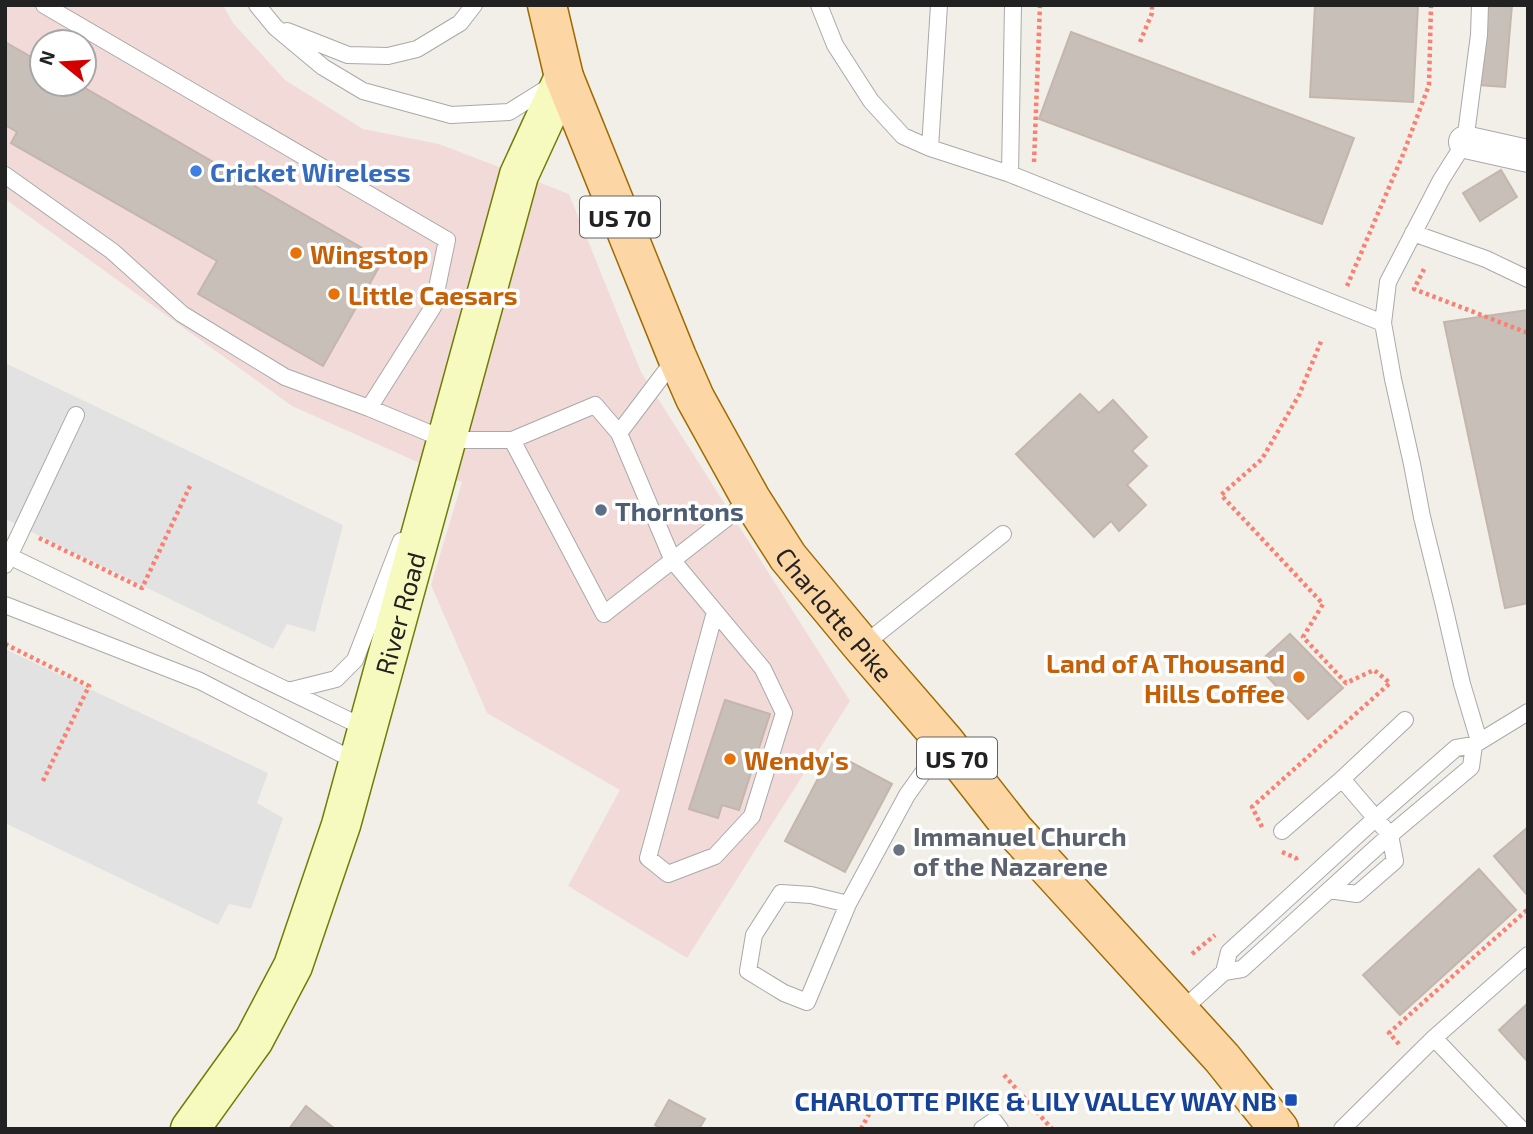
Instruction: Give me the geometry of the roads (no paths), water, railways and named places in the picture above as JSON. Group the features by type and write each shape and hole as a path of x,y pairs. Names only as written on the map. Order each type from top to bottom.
{"main road":[{"name":"Charlotte Pike","path":"547,5 564,77 677,357 695,398 751,499 788,557 945,742 1014,830 1222,1058 1279,1129"},
{"name":"River Road","path":"190,1129 254,1040 293,966 341,825 519,175 564,77"}],"street":[{"path":"1465,142 1528,156"}],"lane":[{"path":"44,5 447,240 433,307 369,408"},
{"path":"257,5 275,27 323,67 363,91 451,115 509,112 564,77"},
{"path":"275,27 348,55 388,56 417,50 460,23 474,5"},
{"path":"819,5 835,46 871,101 903,136 930,148 1010,174 1383,323"},
{"path":"930,148 939,5"},
{"path":"1010,174 1013,5"},
{"path":"1180,1012 1224,972 1242,969 1390,835 1471,767 1477,743 1422,517 1383,323 1388,282 1441,180 1465,142 1479,35 1480,5"},
{"path":"5,175 112,251 182,314 285,377 369,408 444,449 513,440 595,405 619,433 673,562 715,612 763,670 784,713 752,816 715,856 668,874 648,858 715,612"},
{"path":"1413,233 1486,259 1528,279"},
{"path":"619,433 677,357"},
{"path":"76,415 7,560 288,691 362,746"},
{"path":"513,440 604,614 751,499"},
{"path":"288,691 336,679 355,660 406,527 444,449"},
{"path":"862,646 1003,534"},
{"path":"5,605 362,746"},
{"path":"1224,972 1229,952 1456,748 1477,743 1528,712"},
{"path":"1282,831 1405,720"},
{"path":"849,904 811,895 781,893 754,935 748,971 784,993 807,1002 849,904 907,795 945,742"},
{"path":"1329,890 1357,894 1395,861 1390,835 1342,779"},
{"path":"1342,1129 1434,1038 1528,955"},
{"path":"1434,1038 1521,1129"},
{"path":"982,1129 993,1121 1000,1129"}],"place":[{"name":"Cricket Wireless","path":"196,171"},
{"name":"Wingstop","path":"296,253"},
{"name":"Little Caesars","path":"334,294"},
{"name":"Thorntons","path":"601,510"},
{"name":"Land of A Thousand Hills Coffee","path":"1299,677"},
{"name":"Wendy's","path":"730,759"},
{"name":"Immanuel Church of the Nazarene","path":"899,850"},
{"name":"CHARLOTTE PIKE & LILY VALLEY WAY NB","path":"1291,1100"}]}
